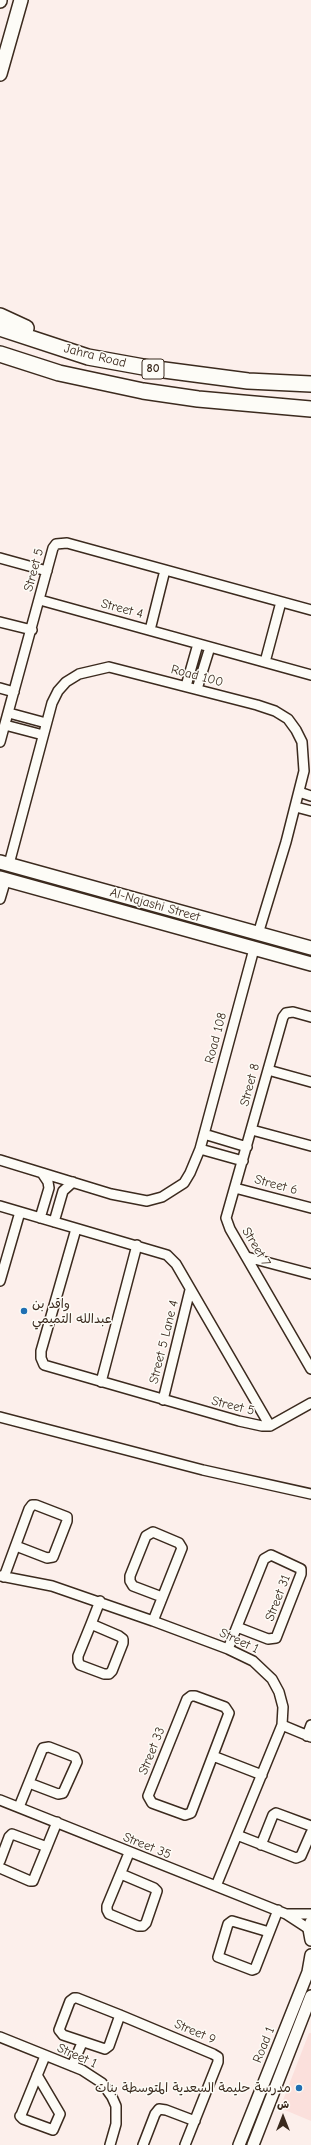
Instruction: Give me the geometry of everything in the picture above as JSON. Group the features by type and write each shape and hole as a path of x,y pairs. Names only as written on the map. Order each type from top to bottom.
{"highway":[{"path":"0,316 88,357"},
{"name":"Jahra Road","path":"0,328 88,357 197,375 248,381 311,384"},
{"path":"0,337 75,361 88,357"},
{"name":"Jahra Road","path":"0,354 59,373 143,390 198,399 311,409"},
{"path":"0,361 59,373"}],"main road":[{"path":"0,74 21,0"},
{"name":"Al-Najashi Street","path":"4,863 311,948"},
{"name":"Al-Najashi Street","path":"3,878 311,964"}],"street":[{"name":"Street 5","path":"0,742 32,630 53,548 56,544 62,542 311,610"},
{"path":"0,558 47,572"},
{"path":"150,630 165,570"},
{"name":"Street 4","path":"40,600 311,675"},
{"path":"265,662 281,602"},
{"path":"0,622 32,630"},
{"path":"186,686 198,644"},
{"path":"197,689 210,647"},
{"name":"Road 100","path":"4,863 52,703 58,691 66,682 79,674 109,667 197,689 275,711 288,719 302,742 304,771 296,807 258,934"},
{"path":"0,688 14,692"},
{"path":"8,712 46,723"},
{"path":"5,725 43,735"},
{"path":"299,792 311,796"},
{"path":"296,807 311,811"},
{"path":"0,899 3,878"},
{"name":"Road 108","path":"0,1160 73,1182 132,1198 147,1200 162,1197 184,1183 190,1174 200,1149 254,949"},
{"name":"Street 8","path":"252,1130 283,1017 286,1013 293,1012 311,1017"},
{"path":"268,1070 311,1082"},
{"path":"252,1130 311,1146"},
{"name":"Street 7","path":"252,1130 226,1218 230,1229 311,1368"},
{"path":"204,1134 247,1147"},
{"path":"200,1149 243,1161"},
{"path":"40,1218 48,1188 48,1182 42,1173"},
{"path":"54,1222 64,1191 73,1182"},
{"name":"Street 6","path":"235,1188 311,1208"},
{"path":"0,1206 20,1212 0,1281"},
{"name":"Street 5","path":"20,1212 167,1255 176,1264 270,1426"},
{"name":"Street 5","path":"76,1229 45,1337 41,1358 44,1366 239,1421 270,1426"},
{"path":"101,1382 137,1245"},
{"path":"247,1257 311,1274"},
{"name":"Street 5 Lane 4","path":"163,1400 190,1290"},
{"path":"270,1426 311,1403"},
{"path":"0,1417 188,1467 311,1494"},
{"path":"2,1577 32,1505 36,1505 67,1517 67,1521 53,1557 47,1558 16,1546"},
{"path":"153,1621 182,1550 182,1545 153,1532 146,1536 130,1576 130,1581 133,1586 162,1597"},
{"name":"Street 31","path":"228,1649 264,1559 271,1555 301,1569 301,1574 276,1638 268,1639 237,1627"},
{"name":"Street 1","path":"2,1577 52,1586 100,1601 228,1649 253,1661 272,1679 279,1692 283,1707 282,1725 216,1886"},
{"path":"91,1624 123,1639 123,1643 112,1671 109,1674 104,1674 79,1662 78,1656 100,1601"},
{"name":"Street 33","path":"191,1696 196,1696 225,1707 228,1710 228,1715 213,1756 189,1815 183,1815 150,1801 149,1793 187,1699 191,1696"},
{"path":"282,1725 309,1736 311,1725"},
{"path":"19,1807 29,1782 45,1747 76,1758 76,1762 63,1793 58,1794 29,1782"},
{"path":"213,1756 262,1775"},
{"name":"Street 35","path":"0,1800 57,1822 129,1853 282,1912 310,1933"},
{"path":"261,1845 273,1815 276,1813 311,1826"},
{"path":"0,1868 33,1881 57,1822"},
{"path":"237,1835 298,1858 301,1856 311,1833"},
{"path":"0,1861 9,1837 12,1834 47,1847"},
{"path":"121,1874 154,1888 157,1891 149,1916 143,1926 138,1926 109,1914 107,1910 129,1853"},
{"path":"269,1932 232,1922 228,1924 218,1957 254,1970 257,1966 269,1932 282,1912"},
{"name":"Street 35","path":"282,1912 311,1914"},
{"path":"310,1933 311,1948"},
{"name":"Road 1","path":"239,2145 308,1972 311,1955"},
{"name":"Road 1","path":"253,2145 311,1996"},
{"name":"Street 9","path":"120,2016 107,2048 102,2050 63,2035 59,2030 72,1999 77,1998 218,2057 218,2062 185,2145"},
{"name":"Street 1","path":"0,2037 72,2066 102,2083 112,2097 116,2115 112,2144"},
{"path":"72,2066 82,2042"},
{"path":"38,2075 60,2114 53,2130 23,2119 20,2116 46,2056"},
{"path":"143,2145 155,2114 160,2109 195,2121"}],"shaded area":[{"name":"مدرسة حليمة السعدية المتوسطة بنات","path":"309,2033 311,2033 311,2121 280,2108"}],"place":[{"name":"واقد بن عبدالله التميمي","path":"24,1311"},
{"name":"مدرسة حليمة السعدية المتوسطة بنات","path":"299,2088"}]}
